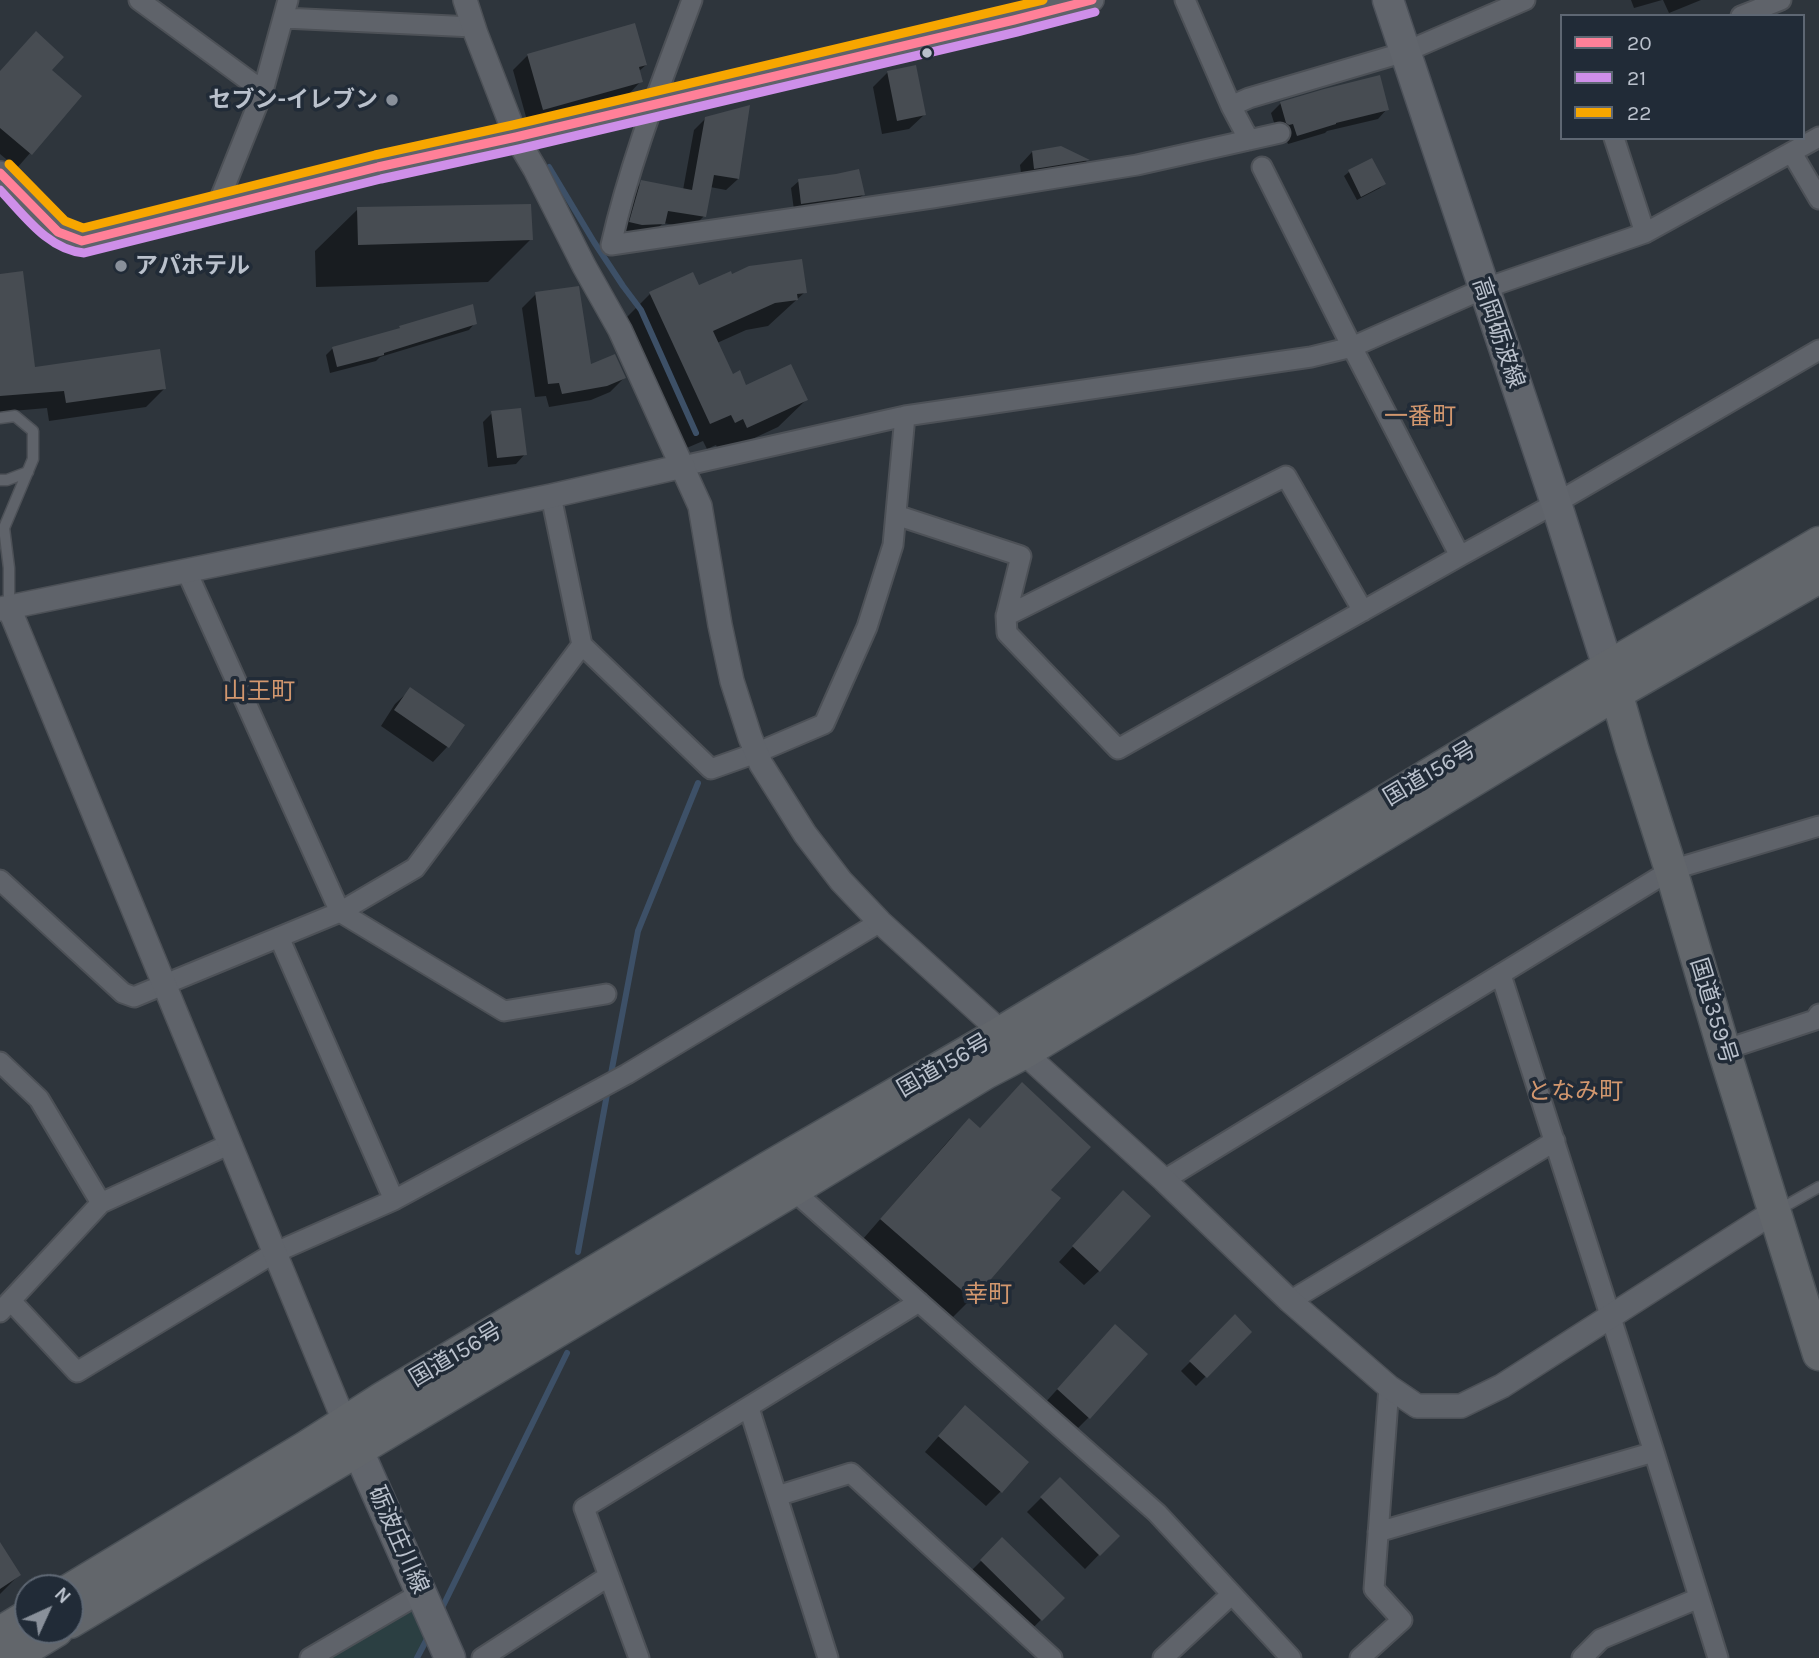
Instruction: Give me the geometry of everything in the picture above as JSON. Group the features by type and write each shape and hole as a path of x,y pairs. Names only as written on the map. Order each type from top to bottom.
{"highway":[{"name":"国道156号","path":"84,1613 768,1168 1013,1042 1612,680 1819,543"},
{"name":"国道156号","path":"1612,680 1819,577"},
{"name":"国道359号","path":"1612,680 1819,1354"},
{"name":"国道156号","path":"84,1582 793,1190 985,1073 1013,1042"},
{"path":"10,1658 34,1644"}],"main road":[{"name":"高岡砺波線","path":"1388,0 1556,503 1612,680"},
{"name":"砺波庄川線","path":"352,1436 450,1658"}],"street":[{"path":"139,0 262,91"},
{"path":"465,0 516,137 620,330 700,506 732,681 761,764 805,834 841,881 880,922 1164,1180 1290,1301 1389,1387 1417,1406 1461,1406 1502,1386 1775,1211"},
{"path":"692,0 653,104 622,199 611,245 1123,167 1280,133"},
{"path":"0,173 58,232 82,241 377,167 516,137 1092,0"},
{"path":"1185,0 1231,106 1249,140"},
{"path":"1231,106 1249,98 1405,52 1525,0"},
{"path":"1746,14 1782,0"},
{"path":"217,206 262,91 286,9 474,27"},
{"path":"352,1436 3,602 187,572 551,496 905,416 1311,358 1352,347 1483,289 1645,233 1819,137"},
{"path":"1615,140 1645,233"},
{"path":"1791,153 1819,199"},
{"path":"1262,167 1460,556"},
{"path":"896,515 1021,556 1006,616 1007,634 1118,749 1556,503 1819,350"},
{"path":"551,496 582,645 711,769 757,753 824,724 867,628 893,545 905,416"},
{"path":"1006,616 1286,476 1363,611"},
{"path":"187,572 340,912 504,1011 606,994"},
{"path":"0,880 122,993 134,997 164,986 340,912 415,868 582,645"},
{"path":"1164,1180 1671,870 1819,826"},
{"path":"230,1144 101,1203 5,1306 77,1372 274,1253 394,1200 627,1074 880,922"},
{"path":"279,937 394,1200"},
{"path":"1501,975 1718,1658"},
{"path":"1724,1050 1815,1020 1819,1014"},
{"path":"0,1062 39,1099 101,1203"},
{"path":"1290,1301 1555,1141"},
{"path":"768,1168 1157,1513 1291,1658"},
{"path":"639,1658 584,1508 919,1303"},
{"path":"1360,1658 1402,1620 1374,1589 1389,1387"},
{"path":"749,1408 828,1658"},
{"path":"1378,1532 1654,1452"},
{"path":"776,1496 851,1473 1052,1658"},
{"path":"482,1658 609,1576"},
{"path":"310,1658 421,1593"},
{"path":"1163,1658 1232,1594"},
{"path":"1582,1658 1601,1639 1699,1598"}],"lane":[{"path":"0,418 15,416 33,431 33,459 4,528 9,568 3,602"},
{"path":"0,480 28,472"},
{"path":"1775,1211 1819,1187"}],"green space":[{"path":"413,1608 431,1623 414,1658 328,1658"}],"building":[{"path":"635,23 647,65 639,67 643,82 543,110 527,54"},
{"path":"36,31 64,57 52,70 82,96 32,155 0,128 0,71"},
{"path":"916,65 926,115 897,121 887,71"},
{"path":"1380,75 1389,110 1297,136 1293,124 1286,123 1280,102"},
{"path":"750,105 739,179 714,175 706,217 668,211 665,224 642,225 629,222 641,180 692,190 705,117"},
{"path":"1061,146 1090,160 1034,169 1032,151"},
{"path":"1372,158 1386,184 1361,197 1348,170"},
{"path":"859,169 865,195 801,204 798,179"},
{"path":"531,204 533,240 358,245 357,207"},
{"path":"802,259 807,293 797,294 798,300 775,303 713,331 733,374 740,370 746,385 791,364 808,400 747,428 743,419 735,423 731,415 710,424 649,292 693,272 699,285 749,266"},
{"path":"23,271 35,367 160,349 166,389 66,403 64,391 0,396 0,274"},
{"path":"579,286 591,364 615,354 626,378 607,386 562,394 559,383 548,384 535,292"},
{"path":"473,304 477,324 384,355 337,367 332,347"},
{"path":"521,408 527,455 497,458 491,411"},
{"path":"410,687 465,725 449,748 394,710"},
{"path":"1022,1082 1091,1147 1051,1190 1061,1198 973,1300 880,1219 969,1118 980,1128"},
{"path":"1123,1190 1151,1216 1100,1272 1072,1246"},
{"path":"1235,1314 1252,1332 1207,1378 1189,1361"},
{"path":"1115,1324 1148,1354 1090,1419 1057,1389"},
{"path":"965,1405 1029,1462 1002,1493 938,1436"},
{"path":"1060,1477 1120,1536 1100,1556 1040,1497"},
{"path":"1002,1537 1065,1598 1042,1621 980,1560"},
{"path":"0,1542 20,1574 14,1574 14,1580 0,1589"}],"waterway":[{"path":"549,167 594,242 641,310 696,433"},
{"path":"610,1079 638,931 698,783"},
{"path":"578,1252 608,1089"},
{"path":"440,1612 567,1353"},
{"path":"417,1658 429,1635"}],"transit line":[{"name":"22","path":"9,164 65,221 83,228 375,155 1043,0"},
{"name":"20","path":"0,173 58,232 82,241 378,167 516,137 1092,0"},
{"name":"21","path":"0,190 48,238 59,245 84,253 381,179 519,149 1095,12"}],"place":[{"name":"セブン-イレブン","path":"392,100"},
{"name":"アパホテル","path":"121,266"}],"district":[{"name":"一番町","path":"1420,417"},
{"name":"山王町","path":"259,692"},
{"name":"となみ町","path":"1575,1092"},
{"name":"幸町","path":"988,1295"}]}
